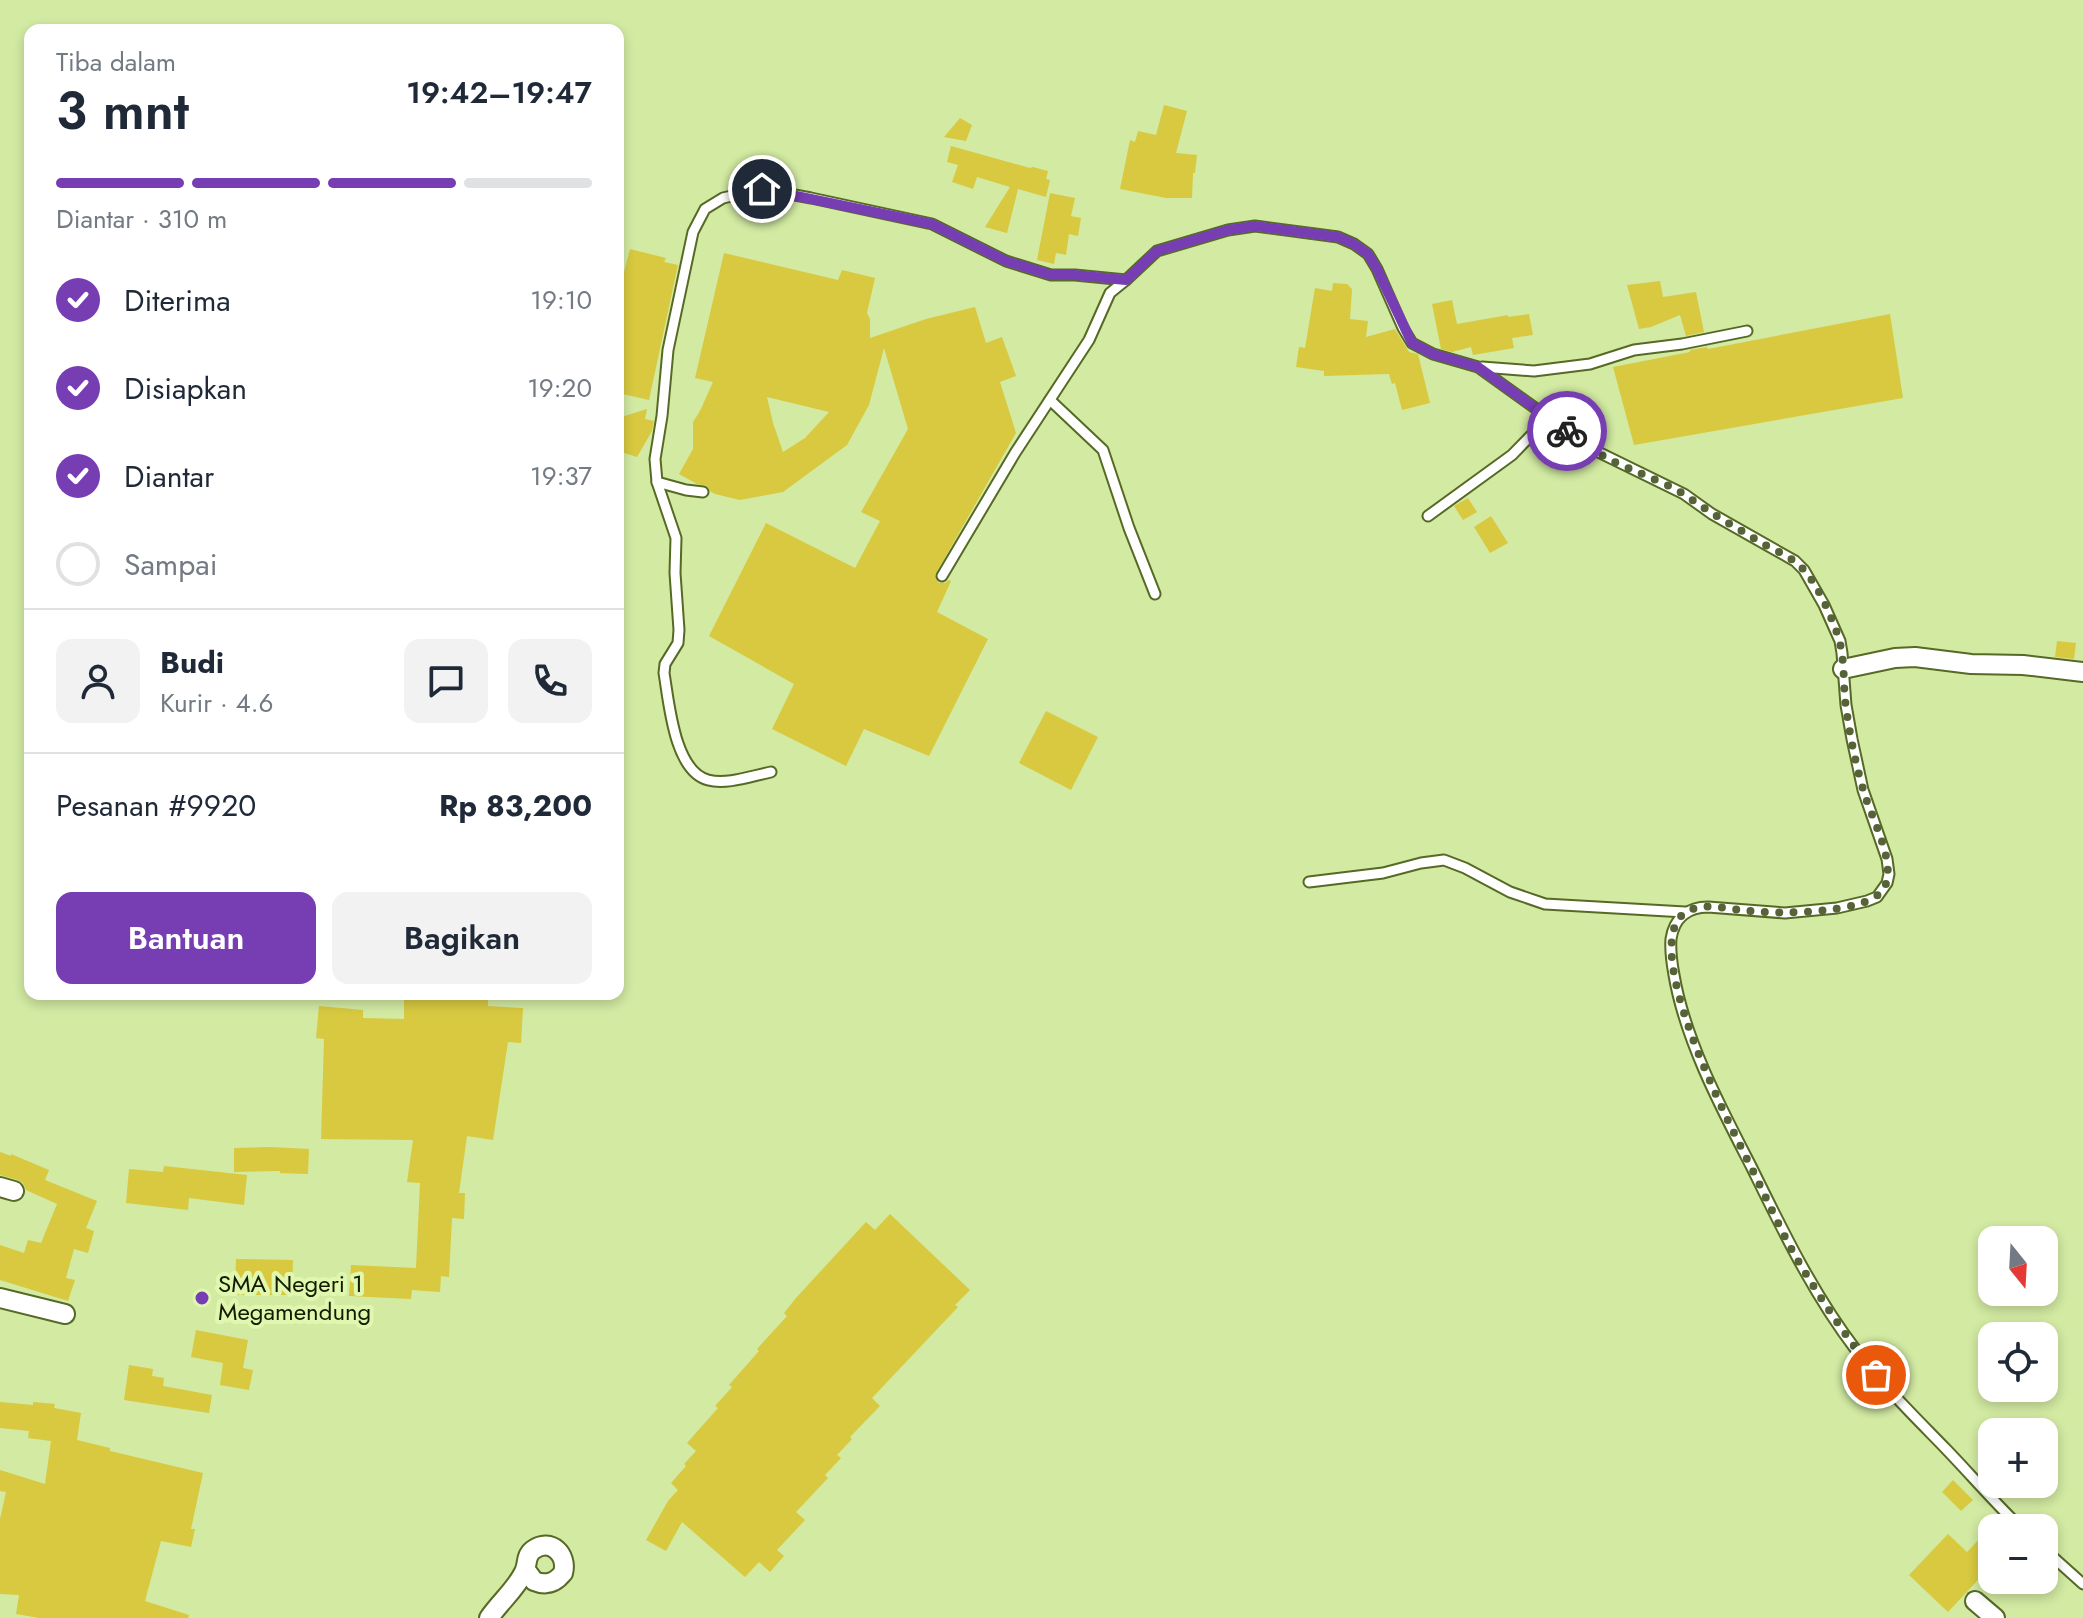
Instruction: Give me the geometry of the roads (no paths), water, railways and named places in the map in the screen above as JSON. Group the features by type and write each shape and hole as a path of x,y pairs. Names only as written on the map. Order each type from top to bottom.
{"street":[{"path":"1843,669 1915,657 2083,672"},
{"path":"0,1298 65,1314"},
{"path":"489,1618 526,1570"},
{"path":"1975,1601 1995,1618"}],"lane":[{"path":"771,772 722,781 696,775 684,760 675,733 664,673 665,664 678,643 676,538 657,482 655,459 668,350 693,232 705,209 723,198 762,189 932,224 1006,261 1051,275 1126,280"},
{"path":"942,576 1015,453 1089,340 1110,293 1157,251 1228,230 1255,226 1338,237 1368,254 1412,343 1433,354 1478,367 1534,371 1590,364 1634,350 1747,331"},
{"path":"1478,367 1592,449 1684,494 1712,514 1795,561 1816,588 1836,629 1857,762 1887,859 1887,883 1882,891 1867,901 1813,911 1770,912 1708,907 1685,912 1678,920 1671,940 1675,982 1698,1052 1731,1128 1798,1260 1837,1323 1891,1394 2007,1514"},
{"path":"1050,400 1103,450 1155,594"},
{"path":"1428,516 1505,461 1548,418"},
{"path":"657,482 703,492"},
{"path":"1309,882 1383,873 1444,860 1510,892 1545,904 1685,912"},
{"path":"2058,1562 2083,1584"}],"place":[{"name":"SMA Negeri 1 Megamendung","path":"202,1298"}]}
